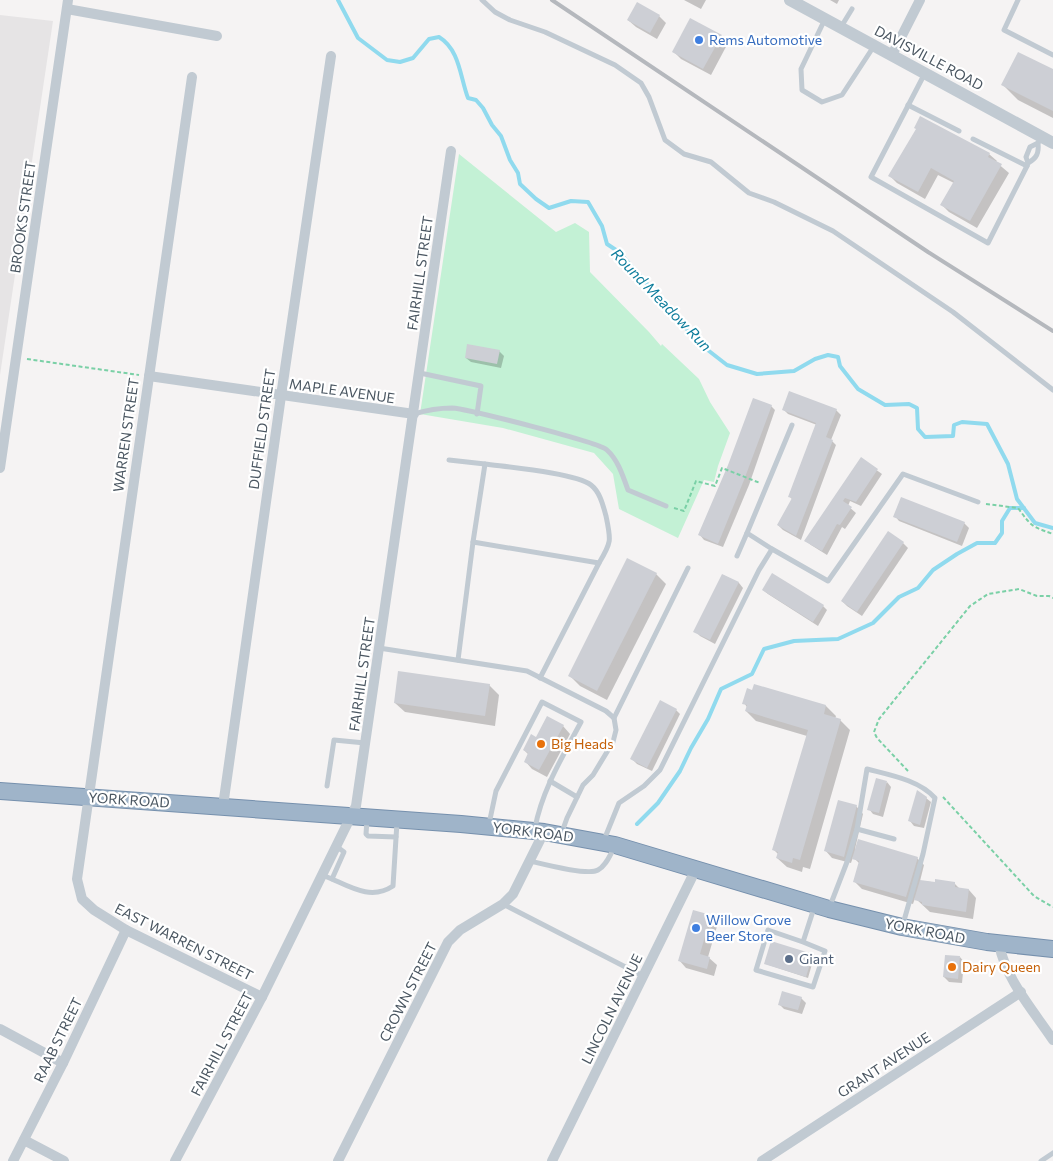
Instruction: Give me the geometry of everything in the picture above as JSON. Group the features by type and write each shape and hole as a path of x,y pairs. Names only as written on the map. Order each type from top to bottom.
{"highway":[{"name":"YORK ROAD","path":"0,791 224,806 539,831 609,844 822,907 902,927 999,944 1053,949"}],"street":[{"name":"DAVISVILLE ROAD","path":"790,0 925,73 1040,140 1053,143"},
{"path":"892,55 920,0"},
{"path":"68,5 217,36"},
{"name":"BROOKS STREET","path":"0,468 3,423 16,358 68,5"},
{"name":"DUFFIELD STREET","path":"224,806 331,56"},
{"name":"WARREN STREET","path":"88,797 192,77"},
{"name":"FAIRHILL STREET","path":"175,1161 262,997 336,846 359,817 358,796 452,151"},
{"name":"MAPLE AVENUE","path":"149,376 414,414"},
{"name":"EAST WARREN STREET","path":"88,797 77,879 82,899 94,910 126,930 262,997"},
{"name":"CROWN STREET","path":"338,1161 448,942 460,930 503,904 513,894 530,861 539,831"},
{"name":"LINCOLN AVENUE","path":"552,1161 696,869"},
{"name":"RAAB STREET","path":"13,1161 63,1063 126,930"},
{"path":"999,944 1003,961 1053,1040"},
{"name":"GRANT AVENUE","path":"762,1161 1021,992"},
{"path":"0,1029 63,1063"},
{"path":"24,1140 64,1161"}],"lane":[{"path":"482,0 495,12 510,20 545,32 615,65 641,83 649,97 665,140 684,154 712,162 749,193 774,202 833,231 953,312 1053,390"},
{"path":"1018,0 1004,30 1053,55"},
{"path":"841,28 852,9"},
{"path":"825,19 802,69 802,90 822,102 842,95 874,46"},
{"path":"925,73 871,177 988,243 1027,164 1039,152 1040,140"},
{"path":"908,105 959,131"},
{"path":"973,139 1027,164"},
{"path":"1027,164 1026,157 1030,147 1040,140"},
{"path":"420,373 481,386 476,414"},
{"path":"414,414 431,409 454,408 565,435 606,448 617,463 628,490 666,506"},
{"path":"737,556 792,424"},
{"path":"450,460 573,477 590,484 596,490 603,504 610,540 609,548 599,563 540,678"},
{"path":"458,660 485,464"},
{"path":"747,533 828,581 903,474 978,502"},
{"path":"473,542 599,563"},
{"path":"530,861 587,872 598,870 604,865 609,844 609,825 619,803 644,786 660,770 759,570 772,549"},
{"path":"561,835 583,786 593,775 613,742 616,730 614,718 688,568"},
{"path":"379,648 527,671 606,711 614,718"},
{"path":"489,826 496,791 542,702 581,722 550,781 538,814 539,831"},
{"path":"327,786 334,740 366,744"},
{"path":"803,942 846,862 857,829 867,769 894,776 928,790 935,798 923,854 902,927"},
{"path":"550,781 577,797"},
{"path":"359,817 368,836 396,837"},
{"path":"322,875 365,893 375,893 393,886 397,819"},
{"path":"857,829 894,839"},
{"path":"332,879 344,852 336,846"},
{"path":"503,904 644,976"},
{"path":"768,930 803,942 825,951 813,987 756,970 768,930"},
{"path":"1041,1161 1053,1153"}],"path":[{"path":"16,358 149,376"},
{"path":"666,506 684,511 696,481 715,486 722,468 767,486"},
{"path":"978,502 1018,508 1026,520 1036,528 1053,534"},
{"path":"908,772 878,738 874,732 875,726 970,606 988,594 1019,589 1037,596 1053,598"},
{"path":"939,792 1034,896 1053,907"}],"shaded area":[{"path":"0,15 53,21 0,375"}],"green space":[{"path":"459,154 556,232 575,223 589,232 590,272 661,346 662,344 699,379 710,402 730,433 714,482 704,480 678,538 619,509 613,474 594,453 503,428 420,414"}],"building":[{"path":"637,2 660,15 650,33 627,20"},
{"path":"690,18 722,35 703,69 672,52"},
{"path":"1018,52 1053,69 1053,111 1001,85"},
{"path":"920,116 990,153 988,157 1002,164 970,221 940,205 954,181 931,168 918,192 888,176 916,129 914,128"},
{"path":"467,344 500,350 497,364 465,358"},
{"path":"789,391 837,409 826,437 833,440 796,536 777,525 792,498 788,497 816,423 782,410"},
{"path":"753,398 772,405 718,544 698,535 728,465"},
{"path":"861,457 878,469 856,502 845,498 843,501 852,507 840,525 837,524 822,551 804,541"},
{"path":"901,497 965,522 957,542 893,517"},
{"path":"888,531 904,542 857,612 841,601"},
{"path":"627,558 657,573 597,691 568,676"},
{"path":"772,573 824,605 813,622 762,590"},
{"path":"722,574 739,582 710,640 693,632"},
{"path":"398,671 490,684 485,716 394,703"},
{"path":"754,684 826,705 824,714 841,719 800,860 793,858 792,863 776,858 778,852 772,850 808,730 745,711 747,705 742,704 747,688 752,690"},
{"path":"660,700 677,709 647,768 630,759"},
{"path":"547,716 564,725 539,770 524,762 528,753 523,750 531,734 536,737"},
{"path":"876,778 887,781 879,813 867,810"},
{"path":"917,790 927,797 920,825 908,821"},
{"path":"838,800 857,805 844,857 824,851"},
{"path":"858,839 918,857 906,897 853,882 859,861 852,859"},
{"path":"935,879 955,882 955,887 969,889 966,912 922,905 922,902 914,900 920,880 935,882"},
{"path":"693,910 711,915 700,954 710,957 707,969 678,961"},
{"path":"771,941 813,954 806,977 764,964"},
{"name":"Dairy Queen","path":"945,955 960,956 958,979 943,977"},
{"path":"782,991 802,997 798,1010 778,1005"}],"waterway":[{"name":"Round Meadow Run","path":"338,0 358,38 387,60 400,62 413,58 429,39 439,37 446,42 455,56 468,98 476,100 483,108 492,125 501,136 510,160 518,173 520,184 549,208 571,201 588,202 602,226 607,244 619,252 700,344 727,365 757,374 794,371 815,359 828,355 838,357 840,366 858,389 885,405 909,404 917,408 918,429 925,437 953,436 954,425 962,422 987,424 1008,464 1017,499 1035,523 1053,528"},
{"path":"637,824 658,803 680,771 708,719 721,689 752,674 764,649 794,641 838,639 873,623 899,597 918,588 933,570 957,554 977,543 995,543 1002,533 1002,521 1010,508 1024,508"}],"railway":[{"path":"552,0 928,252 1053,331"}],"place":[{"name":"Rems Automotive","path":"699,40"},
{"name":"Big Heads","path":"541,744"},
{"name":"Willow Grove Beer Store","path":"696,928"},
{"name":"Giant","path":"789,959"},
{"name":"Dairy Queen","path":"952,967"}]}
